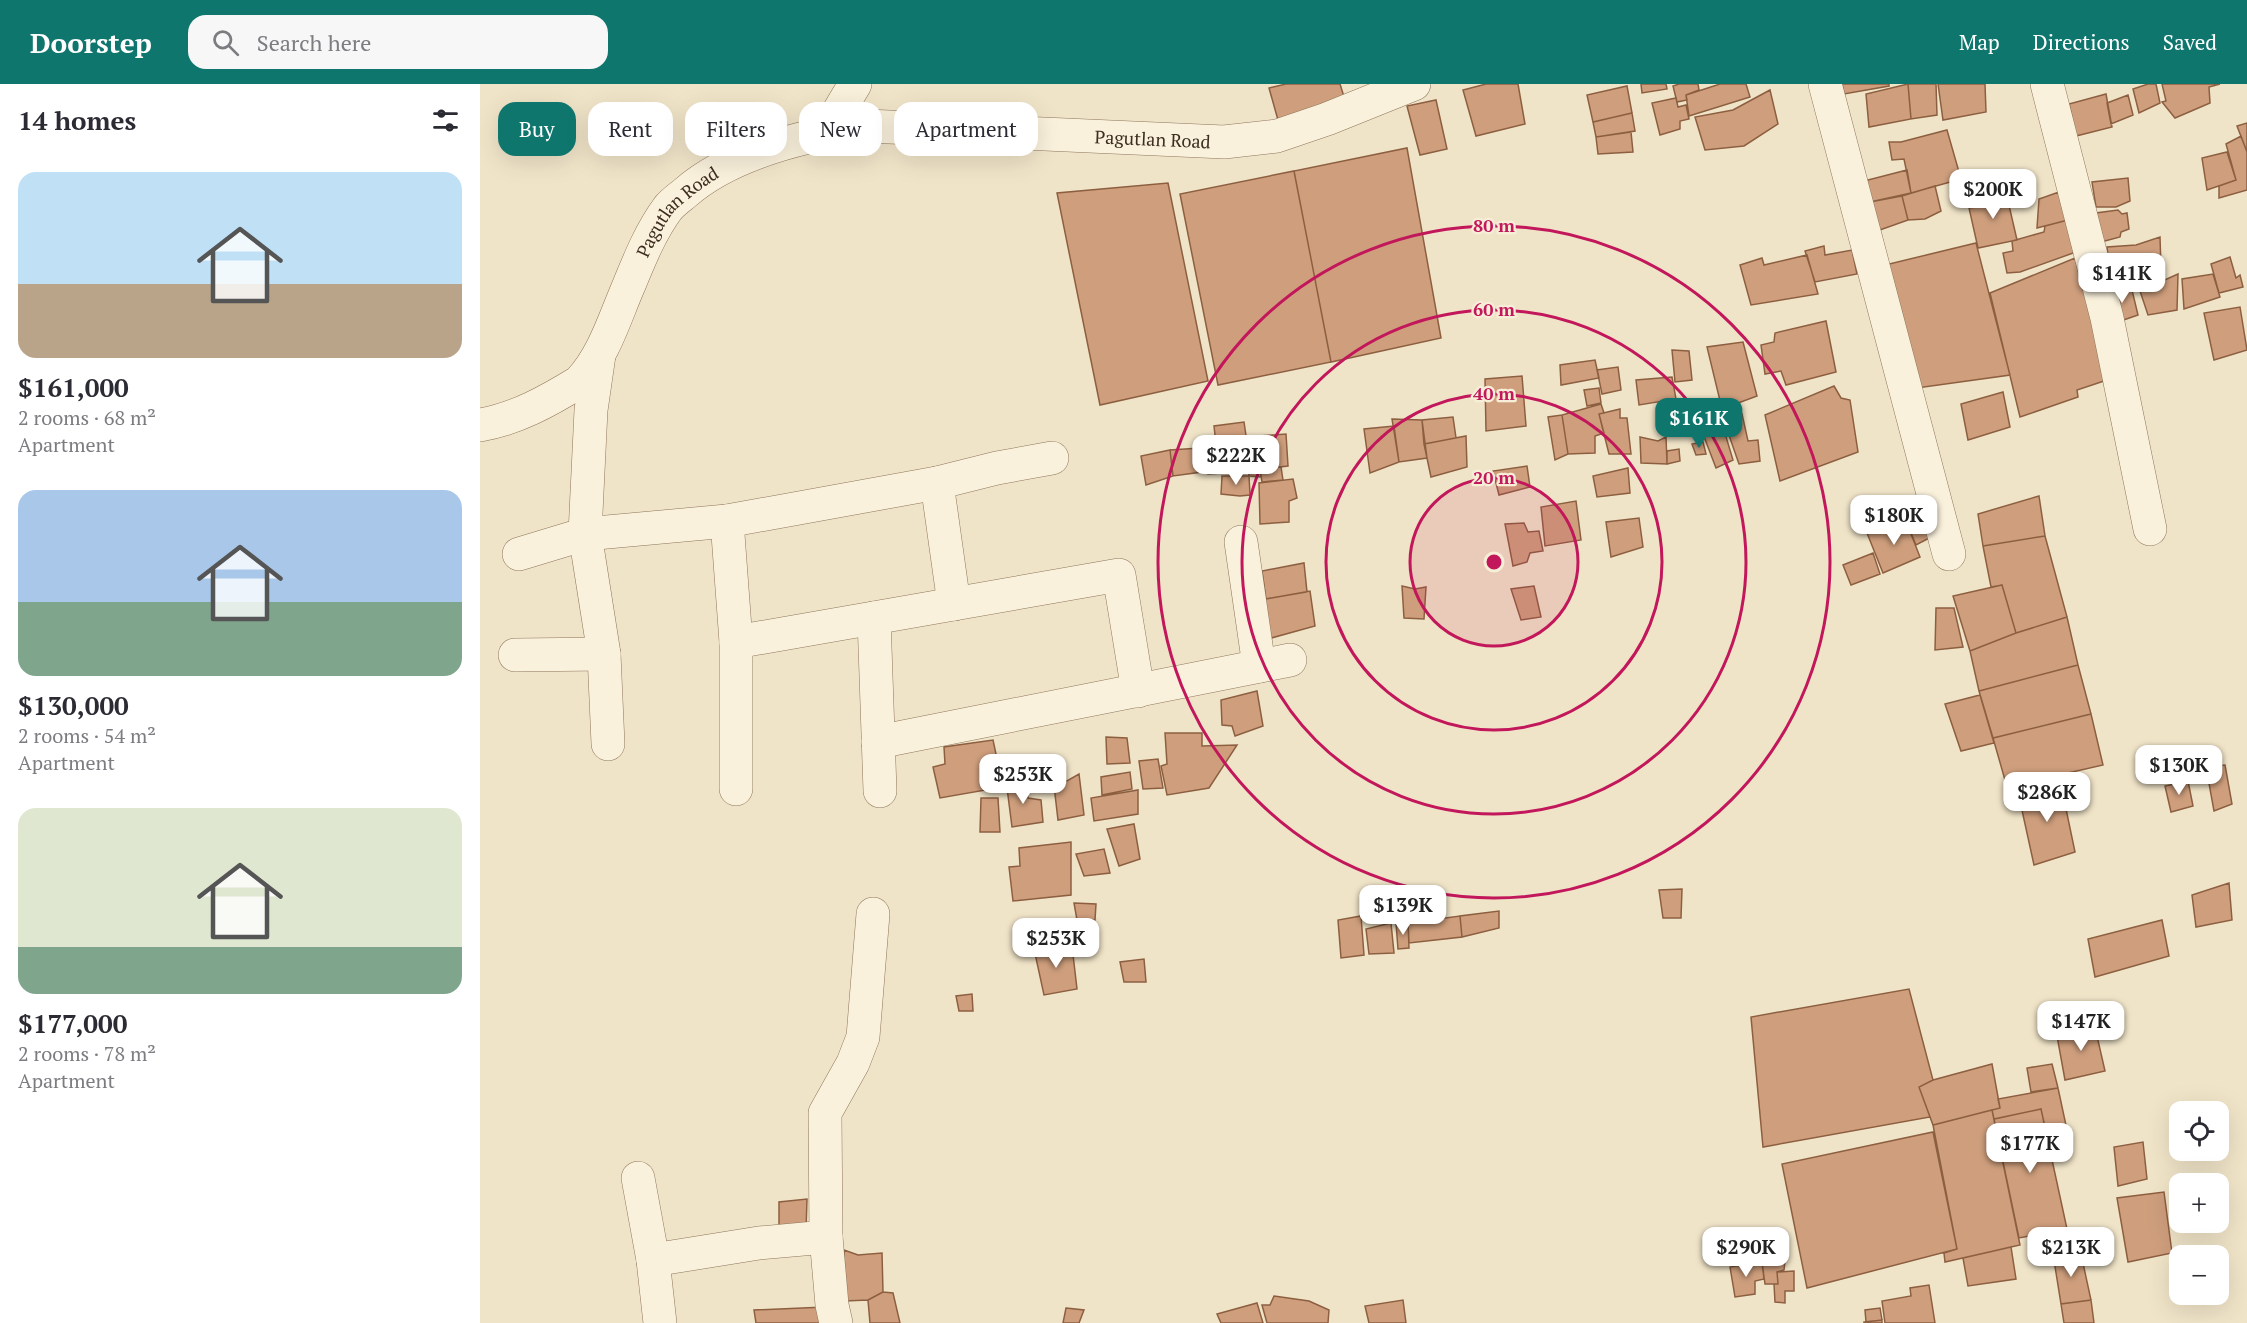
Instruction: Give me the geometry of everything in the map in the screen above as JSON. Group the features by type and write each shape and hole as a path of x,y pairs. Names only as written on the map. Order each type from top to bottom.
{"street":[{"path":"844,102 855,84"},
{"name":"Pagutlan Road","path":"882,127 1224,141 1276,136 1327,119 1381,90 1414,84"},
{"path":"1825,84 1949,554"},
{"path":"2047,84 2106,318 2150,529"},
{"name":"Pagutlan Road","path":"480,425 500,422 528,410 585,376 599,353 648,239 669,206 702,178 738,159 799,140"},
{"path":"599,353 591,410 585,534 604,654 608,744"},
{"path":"519,554 585,534 727,521 937,483 997,468 1052,458"},
{"path":"937,483 954,604"},
{"path":"727,521 736,642 736,789"},
{"path":"878,742 1274,663 1241,542"},
{"path":"736,642 1119,575 1138,691"},
{"path":"874,618 880,791"},
{"path":"515,655 604,654"},
{"path":"836,1323 832,1305 826,1237 825,1113 853,1063 862,1037 873,914"},
{"path":"638,1178 653,1260 660,1323"},
{"path":"653,1260 759,1243 826,1237"}],"building":[{"path":"1286,84 1340,84 1345,100 1278,120 1269,88"},
{"path":"1486,84 1518,84 1525,124 1476,136 1463,90"},
{"path":"1641,84 1666,84 1667,89 1642,93"},
{"path":"1698,84 1699,90 1686,95 1687,100 1677,102 1673,86"},
{"path":"1720,84 1746,84 1750,97 1689,116 1686,95"},
{"path":"1842,84 1889,84 1889,86 1844,94"},
{"path":"1908,84 1911,119 1869,127 1866,94"},
{"path":"1908,84 1936,84 1937,115 1911,119"},
{"path":"1938,84 1985,84 1986,112 1943,120"},
{"path":"2156,84 2160,103 2139,113 2133,89"},
{"path":"2162,84 2220,84 2209,87 2210,103 2175,118 2162,102 2166,101"},
{"path":"1627,86 1632,113 1593,122 1587,95"},
{"path":"1770,90 1778,124 1744,146 1705,150 1695,117 1733,110"},
{"path":"2106,94 2112,127 2076,136 2069,104"},
{"path":"2128,95 2133,115 2111,124 2107,103"},
{"path":"1676,98 1678,107 1686,105 1689,119 1680,121 1680,129 1660,135 1652,103"},
{"path":"1436,100 1447,149 1420,155 1407,106"},
{"path":"1632,113 1635,131 1596,137 1593,122"},
{"path":"2247,123 2247,152 2237,126"},
{"path":"1947,130 1961,179 1911,193 1904,159 1892,160 1889,142 1901,142"},
{"path":"1631,132 1633,152 1598,154 1596,137"},
{"path":"2241,136 2247,152 2247,190 2219,198 2219,186 2236,180 2226,144"},
{"path":"1407,148 1441,338 1331,362 1294,171"},
{"path":"2227,152 2236,180 2207,190 2202,158"},
{"path":"1907,170 1911,193 1870,202 1864,181"},
{"path":"1294,171 1331,362 1218,385 1180,194"},
{"path":"2128,178 2130,201 2116,207 2096,207 2092,182"},
{"path":"1168,183 1208,381 1100,405 1057,193"},
{"path":"1935,186 1941,211 1925,219 1908,220 1902,196"},
{"path":"2005,188 2017,240 1978,248 1969,208 1984,206 1982,193"},
{"path":"2059,192 2068,220 2037,228 2039,199"},
{"path":"1902,196 1908,220 1877,231 1870,202"},
{"path":"2118,210 2122,214 2127,213 2129,229 2121,232 2120,237 2101,242 2096,213"},
{"path":"2068,220 2076,252 2020,272 2007,273 2003,253 2013,251 2012,241 2044,232 2045,226"},
{"path":"2160,237 2161,268 2111,281 2107,247 2136,245"},
{"path":"1976,243 2010,375 1917,388 1885,265"},
{"path":"1824,246 1825,255 1852,250 1857,274 1815,282 1805,251"},
{"path":"1807,255 1818,294 1751,305 1740,265 1762,258 1764,265"},
{"path":"2230,257 2236,278 2240,275 2243,287 2219,293 2211,264"},
{"path":"2075,258 2091,316 2113,378 2077,390 2078,397 2020,417 1990,293"},
{"path":"2178,274 2177,310 2148,315 2137,282 2158,283"},
{"path":"2213,274 2220,297 2184,309 2182,279"},
{"path":"2131,286 2138,315 2115,323 2105,290 2121,291"},
{"path":"2240,307 2247,350 2214,360 2204,313"},
{"path":"1826,321 1836,372 1786,385 1781,371 1765,374 1761,345 1774,342 1775,333"},
{"path":"1743,342 1757,396 1722,409 1707,347"},
{"path":"1672,350 1689,351 1692,380 1675,382"},
{"path":"1595,360 1599,378 1561,385 1560,365"},
{"path":"1618,367 1621,390 1602,394 1597,370"},
{"path":"1522,376 1526,426 1486,431 1485,379"},
{"path":"1672,377 1676,399 1639,405 1636,380"},
{"path":"1834,386 1841,398 1850,400 1858,452 1780,481 1765,415"},
{"path":"1599,388 1601,403 1587,406 1584,390"},
{"path":"2003,392 2010,427 1968,440 1961,404"},
{"path":"1601,404 1604,413 1599,414 1604,433 1595,436 1595,453 1568,454 1562,415"},
{"path":"1620,409 1620,418 1627,418 1631,454 1609,454 1599,414"},
{"path":"1742,414 1748,441 1758,440 1760,461 1739,464 1723,418"},
{"path":"1562,415 1568,454 1555,460 1548,417"},
{"path":"1453,417 1456,438 1424,444 1422,420"},
{"path":"1392,419 1422,420 1427,458 1399,462"},
{"path":"1244,422 1247,442 1216,444 1214,426"},
{"path":"1394,426 1399,462 1370,473 1364,429"},
{"path":"1724,430 1733,460 1716,468 1703,434"},
{"path":"1286,434 1288,466 1260,469 1261,477 1249,476 1247,437"},
{"path":"1466,436 1467,467 1431,477 1424,444"},
{"path":"1640,437 1658,441 1666,437 1667,464 1641,463"},
{"path":"1247,442 1249,471 1208,474 1205,449"},
{"path":"1703,442 1706,454 1696,455 1692,444"},
{"path":"1200,448 1202,472 1173,476 1170,450"},
{"path":"1679,449 1680,461 1667,464 1667,451"},
{"path":"1170,450 1173,476 1146,485 1141,456"},
{"path":"1527,466 1530,487 1499,495 1493,471"},
{"path":"1281,467 1283,480 1262,482 1260,469"},
{"path":"1628,468 1630,493 1597,497 1593,476"},
{"path":"1222,476 1249,476 1250,495 1221,494"},
{"path":"1293,479 1297,498 1289,501 1289,522 1260,524 1259,483"},
{"path":"2039,496 2045,536 1983,546 1978,514"},
{"path":"1576,501 1581,540 1545,546 1541,507"},
{"path":"1925,511 1931,537 1916,545 1906,521"},
{"path":"1639,518 1643,547 1611,557 1606,522"},
{"path":"1906,521 1920,557 1883,573 1867,533"},
{"path":"1524,523 1528,532 1539,531 1543,551 1530,553 1527,562 1513,566 1505,524"},
{"path":"2045,536 2067,617 2016,633 2002,585 1991,587 1983,546"},
{"path":"1873,553 1880,574 1851,585 1843,565"},
{"path":"1304,563 1307,592 1266,599 1262,571"},
{"path":"2002,585 2016,633 1970,651 1953,596"},
{"path":"1402,586 1415,589 1426,587 1424,619 1404,618"},
{"path":"1534,586 1541,617 1521,620 1511,589"},
{"path":"1310,591 1315,626 1264,640 1254,601"},
{"path":"1936,608 1954,608 1963,647 1935,650"},
{"path":"2067,617 2078,665 1979,691 1970,651"},
{"path":"2078,665 2091,714 1993,738 1979,691"},
{"path":"1257,691 1263,726 1235,736 1232,726 1222,725 1221,700"},
{"path":"1980,695 1994,743 1961,751 1945,704"},
{"path":"2091,714 2103,765 2007,787 1993,738"},
{"path":"1165,733 1202,733 1202,746 1237,745 1209,788 1167,795 1161,766 1167,764"},
{"path":"1106,737 1127,738 1130,763 1107,764"},
{"path":"993,740 1003,787 940,798 933,767 945,764 944,747"},
{"path":"1158,759 1163,788 1143,789 1139,761"},
{"path":"2225,765 2232,804 2214,811 2206,767"},
{"path":"1130,772 1132,789 1102,795 1101,777"},
{"path":"1079,774 1084,815 1058,820 1053,777 1067,781"},
{"path":"1006,780 1025,781 1028,798 1041,800 1043,822 1012,827"},
{"path":"2188,781 2193,806 2171,812 2165,786"},
{"path":"2061,785 2075,852 2034,865 2018,792"},
{"path":"1138,790 1138,814 1094,821 1091,798"},
{"path":"981,798 998,798 1000,832 980,832"},
{"path":"1134,824 1140,859 1119,866 1107,829"},
{"path":"1071,842 1071,895 1013,901 1009,867 1020,866 1019,848"},
{"path":"1104,849 1110,873 1084,876 1076,854"},
{"path":"2229,883 2232,920 2196,927 2192,895"},
{"path":"1682,889 1681,918 1663,918 1659,890"},
{"path":"1074,903 1096,904 1095,920 1077,920"},
{"path":"1499,911 1499,928 1462,937 1460,916"},
{"path":"1361,916 1364,955 1341,958 1338,920"},
{"path":"1460,916 1462,937 1409,943 1408,923"},
{"path":"2162,920 2169,956 2095,977 2088,939"},
{"path":"1391,923 1394,953 1369,954 1366,929"},
{"path":"1396,923 1408,923 1409,948 1398,949"},
{"path":"1072,946 1077,989 1044,995 1034,949"},
{"path":"1144,959 1146,982 1124,982 1120,962"},
{"path":"1909,989 1933,1080 1919,1087 1930,1117 1763,1147 1751,1017"},
{"path":"972,994 973,1011 959,1011 956,996"},
{"path":"2076,1021 2094,1023 2105,1071 2065,1080 2057,1036 2076,1031"},
{"path":"1992,1064 2000,1108 1933,1125 1919,1087 1933,1080"},
{"path":"2052,1064 2058,1088 2031,1092 2027,1068"},
{"path":"2058,1088 2067,1130 2047,1136 2041,1109 1994,1119 1992,1110 2000,1108 1998,1099"},
{"path":"2041,1109 2067,1229 2019,1238 1994,1119"},
{"path":"1992,1110 2020,1245 1945,1262 1944,1253 1957,1249 1933,1125"},
{"path":"1933,1132 1957,1249 1807,1288 1782,1164"},
{"path":"2143,1142 2147,1179 2118,1186 2114,1147"},
{"path":"2164,1192 2171,1245 2169,1245 2169,1254 2128,1262 2117,1198"},
{"path":"807,1199 806,1231 779,1231 779,1202"},
{"path":"2011,1247 2016,1279 1968,1286 1963,1258"},
{"path":"844,1250 858,1255 882,1253 883,1292 868,1300 845,1301"},
{"path":"2053,1254 2081,1254 2091,1300 2061,1304"},
{"path":"1785,1261 1784,1270 1777,1272 1778,1284 1765,1284 1762,1262"},
{"path":"1762,1262 1764,1279 1755,1281 1755,1294 1735,1297 1730,1267"},
{"path":"1794,1271 1794,1291 1785,1291 1785,1303 1775,1302 1774,1284 1778,1284 1777,1272"},
{"path":"1929,1285 1935,1323 1885,1323 1882,1301 1911,1296 1910,1288"},
{"path":"883,1292 893,1293 900,1323 870,1323 868,1300"},
{"path":"1274,1296 1309,1301 1329,1310 1328,1323 1267,1323 1262,1305 1270,1305"},
{"path":"1403,1300 1406,1323 1369,1323 1365,1306"},
{"path":"2091,1300 2094,1323 2064,1323 2061,1304"},
{"path":"1257,1303 1263,1323 1221,1323 1217,1314"},
{"path":"825,1307 828,1323 756,1323 754,1310"},
{"path":"1066,1308 1084,1310 1079,1323 1063,1323"},
{"path":"1880,1308 1882,1320 1866,1322 1865,1310"},
{"path":"1882,1320 1882,1323 1864,1323 1864,1322"}]}
